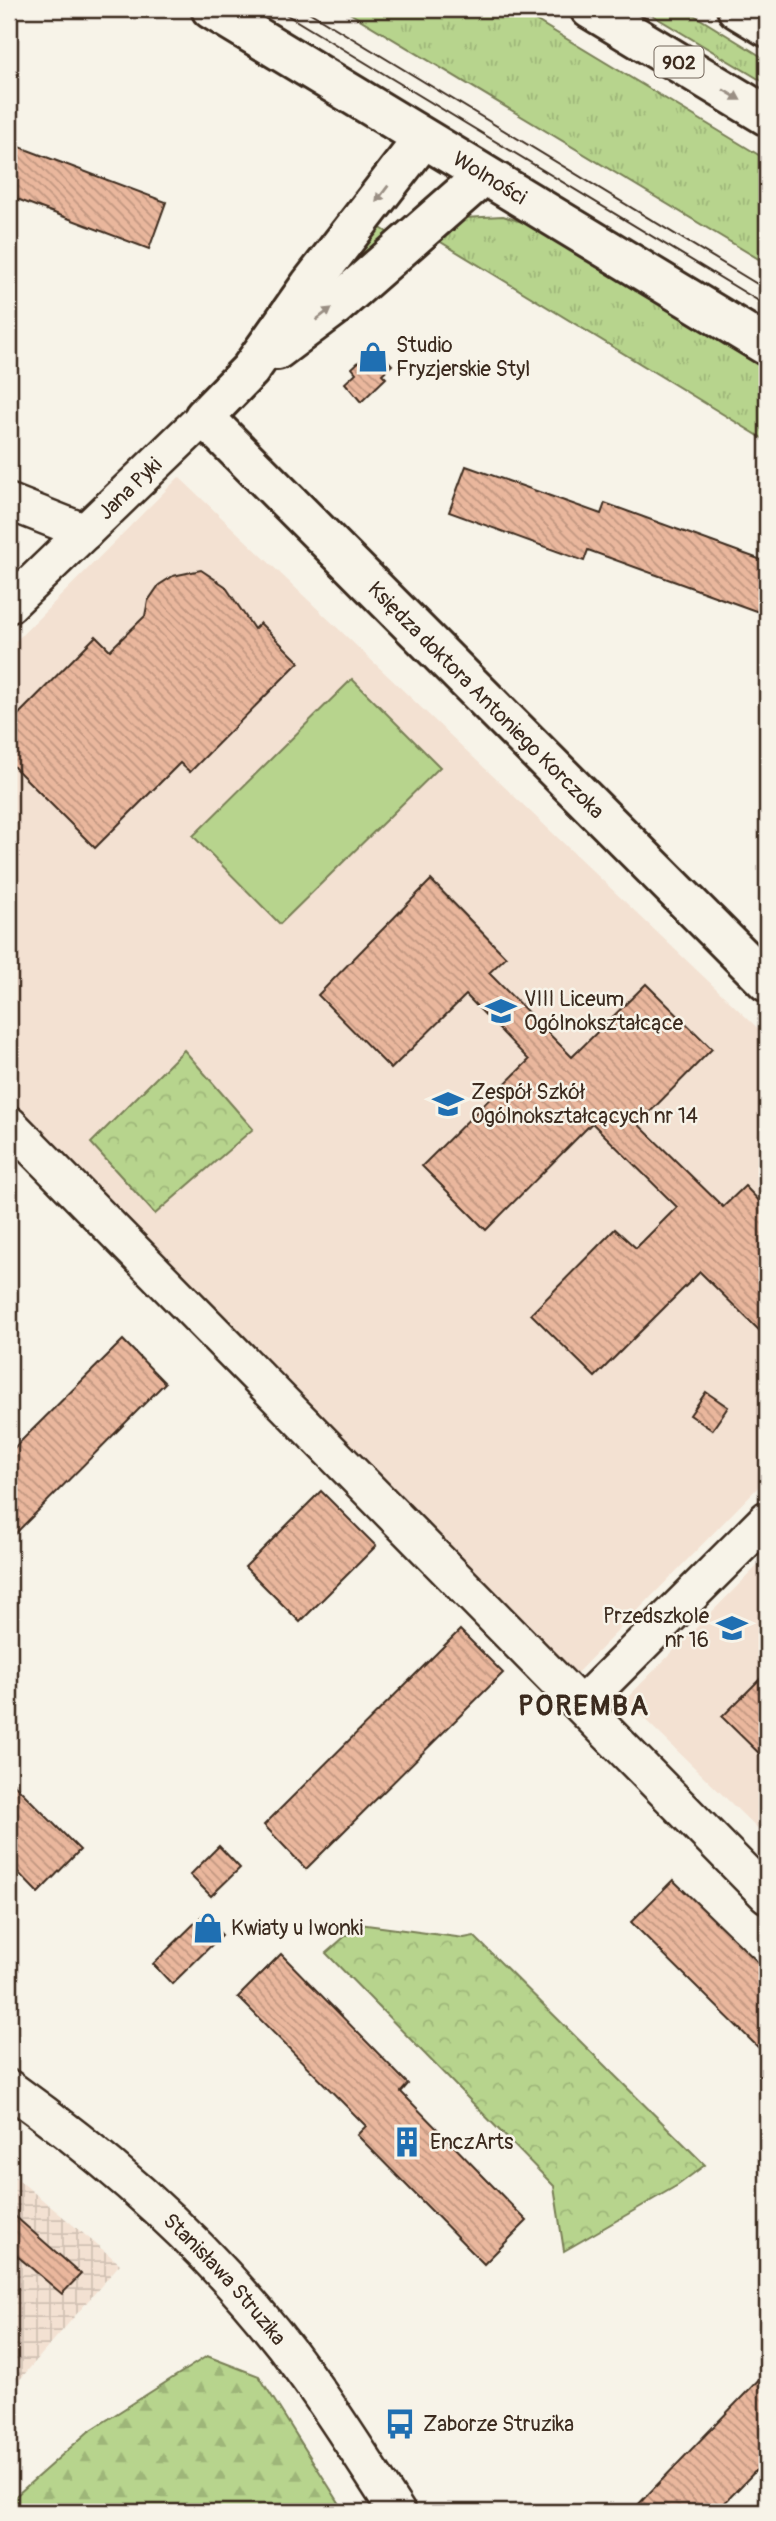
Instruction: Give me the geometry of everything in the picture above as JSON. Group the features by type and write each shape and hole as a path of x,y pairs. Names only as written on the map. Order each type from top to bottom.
{"street":[{"name":"Wolności","path":"211,9 767,346"},
{"name":"902","path":"590,9 767,116"},
{"path":"737,9 767,27"},
{"name":"Jana Pyki","path":"250,370 310,285 423,139"},
{"name":"Jana Pyki","path":"9,606 250,370 333,308 483,176"},
{"name":"Księdza doktora Antoniego Korczoka","path":"204,417 767,982"},
{"path":"9,502 85,533"},
{"path":"9,1124 767,1895"},
{"path":"582,1704 767,1519"},
{"name":"Stanisława Struzika","path":"9,2088 101,2157 144,2194 227,2279 307,2375 397,2512"}],"shaded area":[{"name":"Zespół Szkół Ogólnokształcących nr 14","path":"179,477 767,1037 767,1478 570,1680 9,1116 9,648"},
{"name":"Przedszkole nr 16","path":"767,1556 767,1838 625,1700"},
{"path":"9,2172 120,2264 9,2392"}],"green space":[{"path":"343,9 517,9 767,160 767,264"},
{"path":"642,9 684,9 767,60 767,84"},
{"path":"503,216 532,225 767,369 767,441 431,236 463,218"},
{"path":"379,227 393,236 302,314"},
{"path":"352,679 440,767 280,924 193,836"},
{"path":"184,1050 253,1129 155,1214 91,1143"},
{"path":"359,1924 464,1938 474,1936 705,2165 678,2185 564,2251 554,2186 326,1953"},
{"path":"207,2356 259,2376 345,2512 9,2512 9,2502 88,2432"}],"building":[{"path":"9,143 166,202 149,249 9,196"},
{"path":"375,347 392,365 382,374 386,378 361,402 345,383 356,373 352,368"},
{"path":"466,466 601,514 605,503 767,562 767,615 588,550 584,561 449,512"},
{"path":"201,570 225,586 254,629 260,623 299,662 190,772 180,763 95,848 9,762 9,724 96,636 110,650 145,616 148,601 159,585 173,576"},
{"path":"431,880 506,957 489,973 572,1057 646,984 712,1049 638,1124 723,1207 745,1186 767,1209 767,1338 700,1272 595,1377 531,1314 615,1229 636,1248 677,1207 592,1123 486,1230 422,1166 529,1060 466,995 391,1069 318,995"},
{"path":"123,1340 165,1383 9,1540 9,1453"},
{"path":"706,1392 728,1407 712,1430 690,1415"},
{"path":"321,1491 376,1546 300,1622 245,1567"},
{"path":"460,1630 503,1673 306,1869 264,1825"},
{"path":"767,1672 767,1761 722,1717"},
{"path":"9,1779 80,1850 38,1893 9,1863"},
{"path":"219,1846 240,1868 211,1896 190,1875"},
{"path":"673,1880 767,1971 767,2056 631,1922"},
{"path":"203,1915 222,1935 172,1984 153,1964"},
{"path":"281,1954 408,2084 401,2092 527,2221 484,2264 357,2135 366,2126 238,1997"},
{"path":"9,2211 81,2274 62,2294 9,2249"},
{"path":"767,2371 767,2459 716,2512 631,2512"}],"tram line":[{"path":"277,9 767,306"},
{"path":"304,9 767,290"}],"place":[{"name":"Studio Fryzjerskie Styl","path":"373,357"},
{"name":"VIII Liceum Ogólnokształcące","path":"501,1011"},
{"name":"Zespół Szkół Ogólnokształcących nr 14","path":"448,1104"},
{"name":"Przedszkole nr 16","path":"732,1628"},
{"name":"Kwiaty u Iwonki","path":"208,1928"},
{"name":"EnczArts","path":"407,2142"},
{"name":"Zaborze Struzika","path":"400,2424"}],"district":[{"name":"POREMBA","path":"584,1705"}]}
